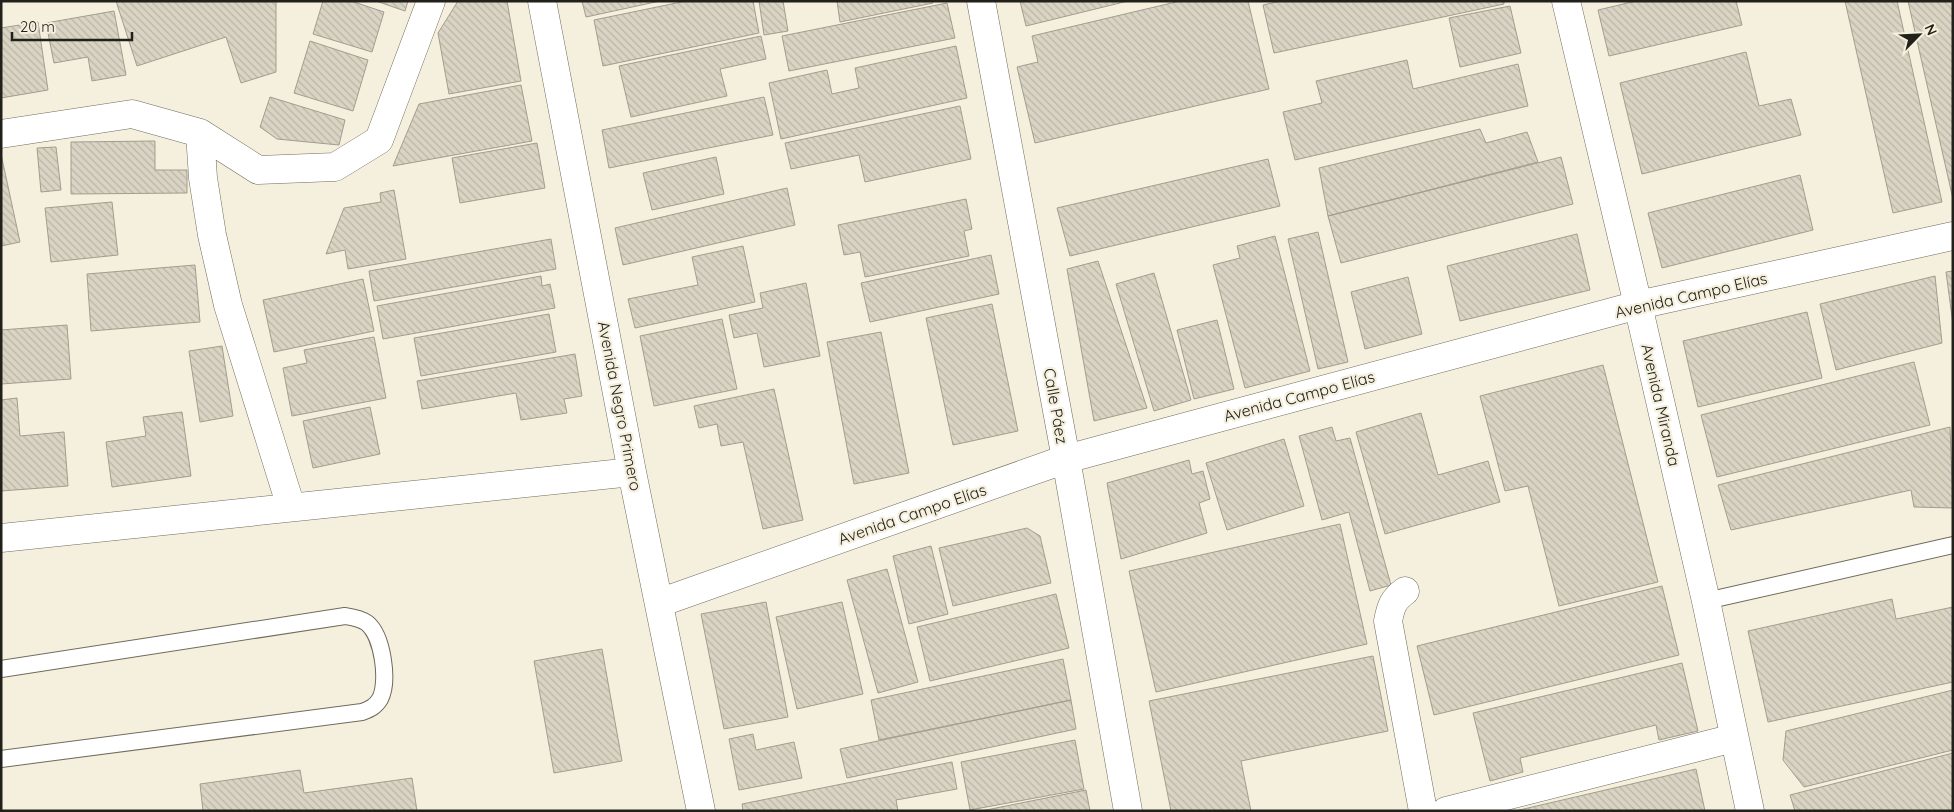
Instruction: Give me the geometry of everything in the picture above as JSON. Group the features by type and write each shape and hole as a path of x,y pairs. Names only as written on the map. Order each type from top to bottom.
{"street":[{"path":"1,134 132,114 200,132 258,170 335,167 379,140 431,1"},
{"name":"Avenida Negro Primero","path":"542,1 632,472 701,811"},
{"name":"Calle Páez","path":"982,1 1128,811"},
{"name":"Avenida Miranda","path":"1566,1 1706,601 1750,811"},
{"path":"200,132 203,178 212,235 228,305 291,507"},
{"name":"Avenida Campo Elías","path":"659,603 1066,459 1638,305 1953,236"},
{"path":"1,538 632,472"},
{"path":"1405,591 1391,605 1388,620 1423,811"},
{"path":"1446,811 1734,738"}],"lane":[{"path":"1706,601 1953,545"},
{"path":"1,669 345,616 367,623 375,633 380,643 384,677 384,689 380,699 373,708 362,712 1,759"}],"building":[{"path":"116,1 276,1 276,72 241,83 226,37 137,66"},
{"path":"323,1 351,1 384,12 372,52 313,34"},
{"path":"376,1 408,1 405,11"},
{"path":"458,1 507,1 521,81 449,94 438,33"},
{"path":"582,1 660,1 586,17"},
{"path":"686,1 753,1 759,33 603,66 594,20"},
{"path":"759,1 783,1 788,31 764,35"},
{"path":"837,1 932,1 933,3 840,22"},
{"path":"1020,1 1128,1 1026,26"},
{"path":"1180,1 1248,1 1269,89 1035,143 1017,67 1038,62 1032,36"},
{"path":"1281,1 1504,1 1504,4 1274,53 1263,5"},
{"path":"1636,1 1736,1 1742,25 1609,56 1598,10"},
{"path":"1845,1 1897,1 1942,202 1893,213"},
{"path":"1908,1 1953,1 1953,199"},
{"path":"947,3 955,38 789,71 782,36"},
{"path":"1510,6 1521,53 1460,67 1449,18"},
{"path":"114,11 126,75 92,81 88,57 54,63 46,23"},
{"path":"38,22 48,90 1,98 1,28"},
{"path":"761,36 766,59 720,69 727,96 631,117 619,66"},
{"path":"310,41 368,60 353,111 294,93"},
{"path":"956,46 967,98 781,139 769,83 827,70 832,94 859,88 855,68"},
{"path":"1746,52 1759,106 1791,99 1801,135 1642,174 1620,83"},
{"path":"1407,60 1413,89 1518,64 1528,106 1295,160 1283,112 1322,103 1316,81"},
{"path":"521,85 532,141 393,166 419,104"},
{"path":"270,97 345,120 339,145 277,139 260,127"},
{"path":"764,97 773,135 609,168 602,130"},
{"path":"960,106 971,159 865,182 859,155 791,169 785,143"},
{"path":"1480,129 1486,143 1527,132 1538,162 1328,216 1319,168"},
{"path":"155,141 155,170 187,170 187,193 71,194 71,142"},
{"path":"537,143 545,188 460,203 452,158"},
{"path":"56,147 61,190 41,192 37,148"},
{"path":"1,154 20,242 1,246"},
{"path":"716,157 724,194 652,210 643,173"},
{"path":"1561,157 1573,204 1341,263 1328,216"},
{"path":"1268,159 1280,206 1070,256 1057,208"},
{"path":"1800,175 1813,230 1662,268 1648,213"},
{"path":"787,188 795,225 623,265 615,228"},
{"path":"394,190 406,259 348,269 345,250 326,254 344,208 381,202 380,193"},
{"path":"966,199 972,229 964,231 969,256 865,277 860,252 844,255 838,225"},
{"path":"112,202 118,255 51,262 45,208"},
{"path":"1318,232 1348,362 1318,369 1288,239"},
{"path":"1577,234 1590,290 1460,321 1447,266"},
{"path":"1275,236 1310,371 1245,388 1213,265 1240,258 1237,246"},
{"path":"551,239 556,269 374,301 369,271"},
{"path":"743,246 755,302 635,328 628,299 698,285 692,257"},
{"path":"991,255 999,294 870,322 861,283"},
{"path":"1098,261 1147,408 1094,421 1067,269"},
{"path":"195,265 200,322 91,331 87,274"},
{"path":"1953,271 1953,324 1946,272"},
{"path":"1154,273 1191,400 1154,411 1116,284"},
{"path":"541,276 542,286 550,284 555,308 383,339 377,306"},
{"path":"1935,276 1942,343 1836,370 1820,304"},
{"path":"1408,277 1422,334 1365,349 1351,292"},
{"path":"363,279 374,331 274,352 263,300"},
{"path":"806,283 820,356 764,367 757,333 734,338 729,315 763,308 760,293"},
{"path":"992,304 1018,431 953,445 926,318"},
{"path":"1807,312 1822,378 1698,407 1683,341"},
{"path":"549,314 556,352 421,376 414,338"},
{"path":"722,319 737,389 654,406 640,336"},
{"path":"1217,320 1234,389 1194,399 1177,330"},
{"path":"67,325 71,379 1,384 1,330"},
{"path":"881,332 909,473 854,484 827,342"},
{"path":"374,337 386,398 292,416 283,368 307,363 304,350"},
{"path":"222,346 233,416 200,422 189,351"},
{"path":"575,354 582,396 564,399 567,413 521,420 516,393 422,409 417,381"},
{"path":"1914,362 1930,425 1717,477 1701,415"},
{"path":"1603,365 1658,582 1559,606 1528,486 1505,491 1480,396"},
{"path":"774,389 803,520 763,529 743,442 721,446 717,424 699,428 694,406"},
{"path":"17,398 20,436 64,432 68,486 1,491 1,400"},
{"path":"370,407 380,454 313,468 303,421"},
{"path":"182,412 191,476 112,487 106,442 146,436 143,417"},
{"path":"1421,413 1438,475 1488,461 1500,502 1385,534 1356,432"},
{"path":"1332,427 1336,441 1350,438 1391,585 1370,591 1349,512 1322,520 1299,436"},
{"path":"1950,427 1953,508 1914,507 1911,490 1731,530 1718,485"},
{"path":"1284,439 1304,506 1227,530 1206,463"},
{"path":"1189,460 1192,474 1203,471 1210,499 1199,503 1207,533 1121,559 1107,483"},
{"path":"1340,524 1367,644 1156,692 1129,571"},
{"path":"1027,528 1040,536 1051,583 953,606 939,548"},
{"path":"931,546 948,614 909,624 893,556"},
{"path":"887,569 918,682 878,693 847,580"},
{"path":"1662,586 1679,655 1434,715 1417,646"},
{"path":"1056,594 1069,648 930,681 917,627"},
{"path":"1892,599 1896,619 1953,607 1953,682 1768,722 1748,631"},
{"path":"766,602 788,717 724,729 701,614"},
{"path":"842,602 863,694 797,709 776,617"},
{"path":"602,649 622,761 554,773 534,661"},
{"path":"1373,656 1388,731 1241,761 1251,811 1171,811 1149,701"},
{"path":"1063,659 1071,700 879,740 871,700"},
{"path":"1682,663 1698,731 1659,740 1656,725 1520,758 1523,772 1490,781 1473,713"},
{"path":"1953,690 1953,750 1804,787 1783,760 1786,731"},
{"path":"1071,700 1076,729 847,778 840,749"},
{"path":"753,734 756,750 794,742 802,778 739,790 729,739"},
{"path":"1075,740 1084,789 970,810 961,762"},
{"path":"1953,753 1953,811 1795,811 1790,795"},
{"path":"952,762 957,789 896,800 898,811 743,811 742,804"},
{"path":"1696,769 1705,811 1515,811"},
{"path":"300,770 304,793 412,778 417,811 203,811 200,784"},
{"path":"1086,790 1090,811 981,811"}]}
